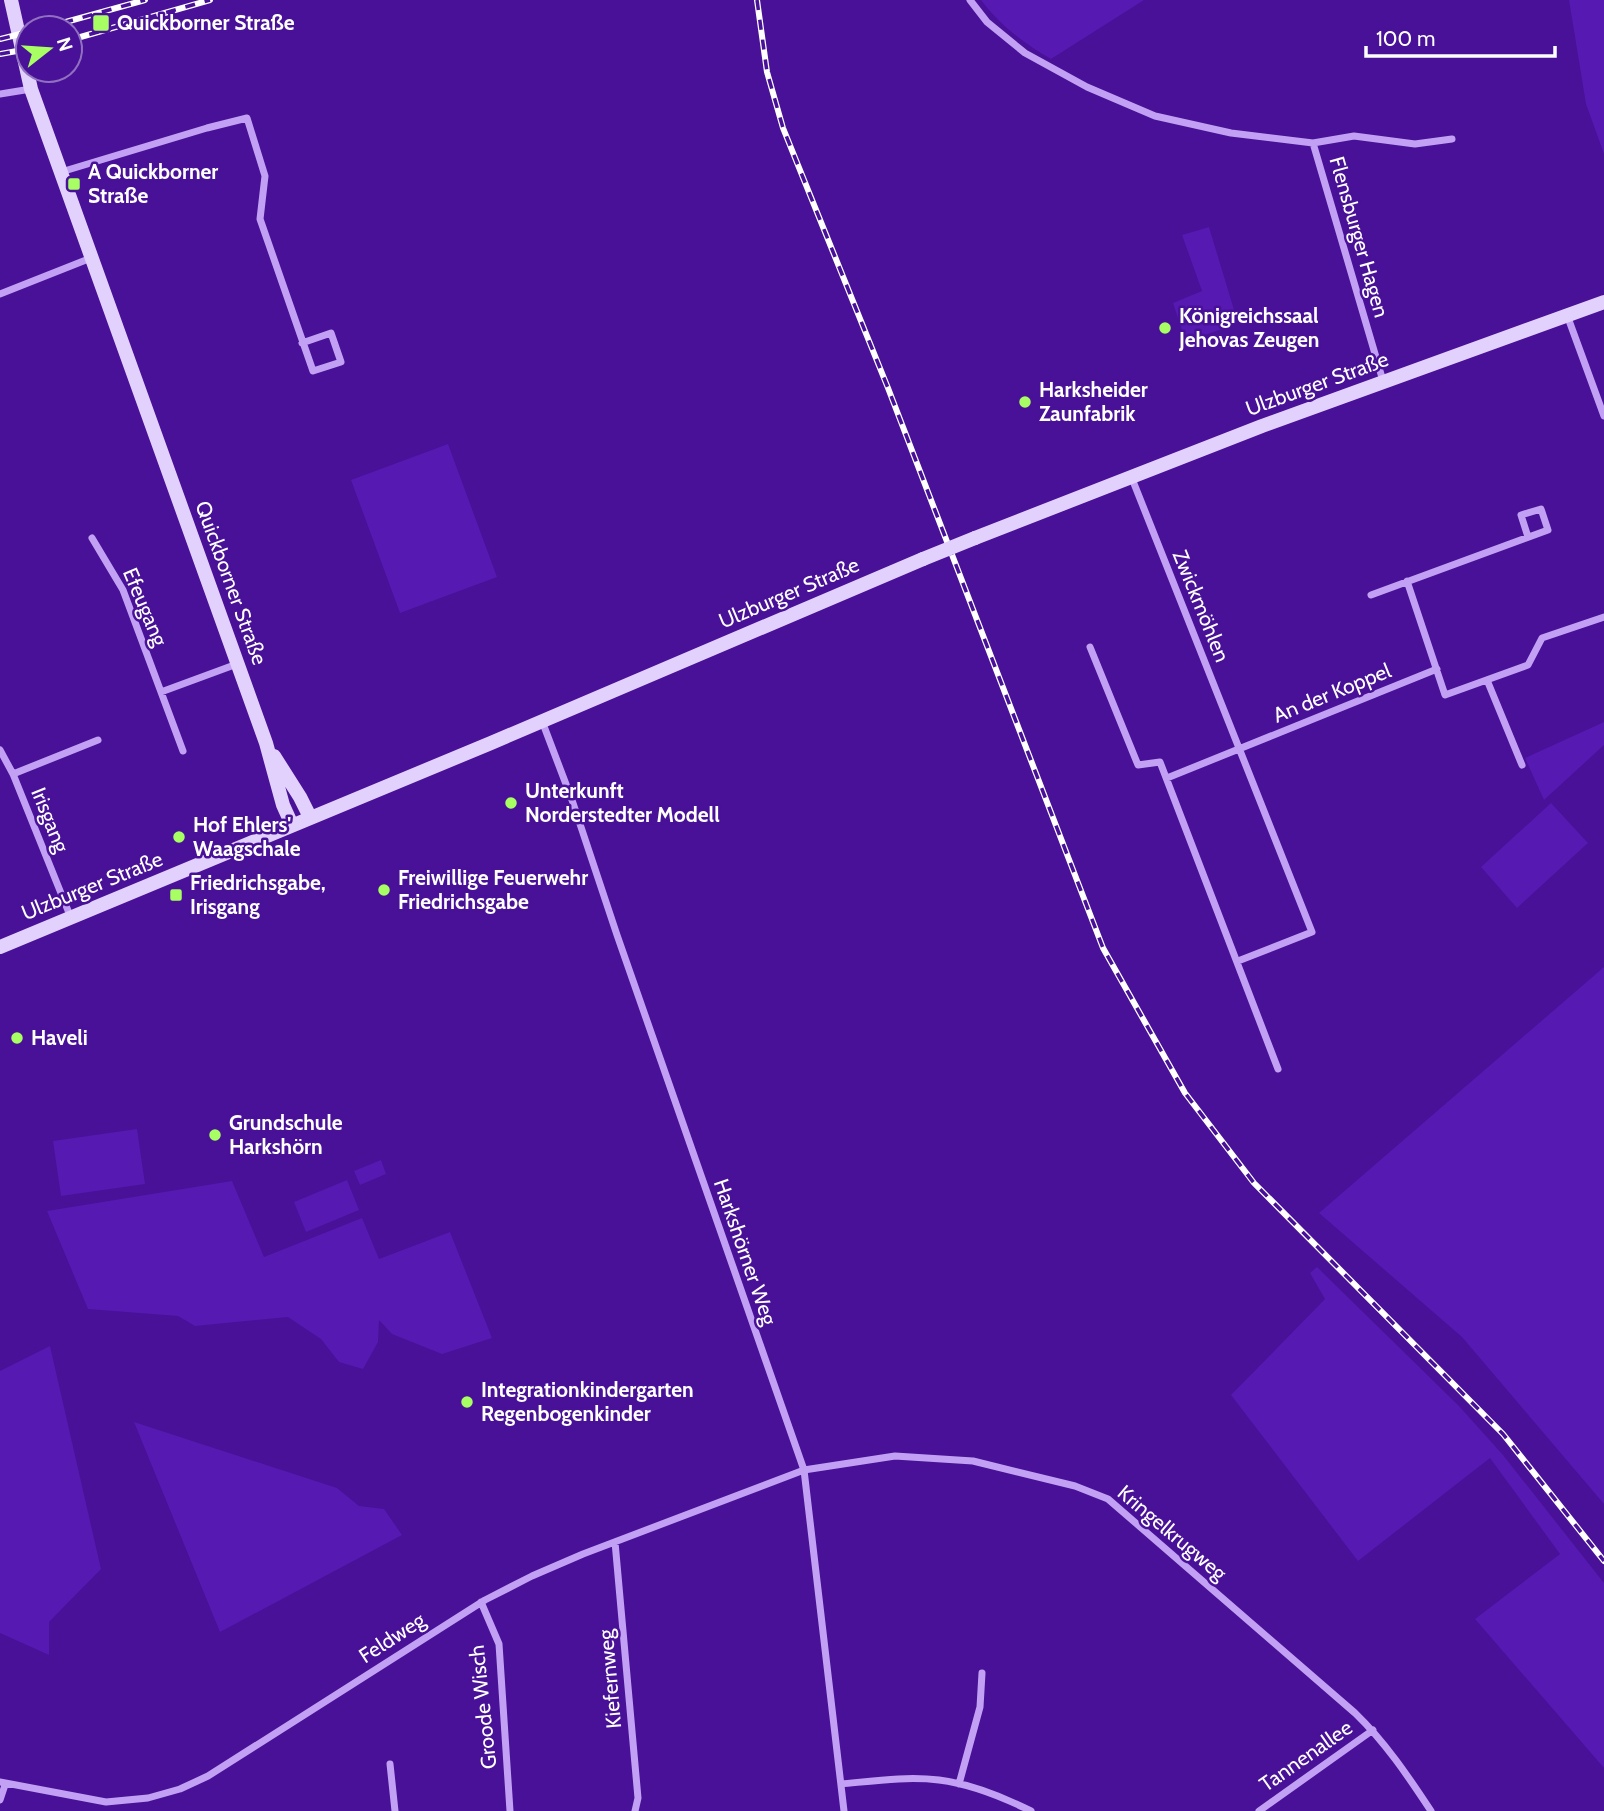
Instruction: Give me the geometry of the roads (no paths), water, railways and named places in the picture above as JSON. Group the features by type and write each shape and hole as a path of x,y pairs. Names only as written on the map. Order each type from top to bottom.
{"main road":[{"name":"Quickborner Straße","path":"10,0 31,89 266,743 292,825"},
{"name":"Ulzburger Straße","path":"0,947 975,538 1131,476 1604,302"},
{"name":"Quickborner Straße","path":"266,743 310,817"}],"street":[{"name":"Flensburger Hagen","path":"970,0 987,22 1025,53 1087,87 1144,111 1231,133 1313,143 1354,136 1415,144 1452,139"},
{"path":"0,94 31,89"},
{"path":"61,172 247,118 265,176 260,219 302,343 313,371 341,362 331,333 302,343"},
{"name":"Flensburger Hagen","path":"1313,143 1383,382"},
{"path":"0,294 91,258"},
{"path":"1566,315 1604,416"},
{"name":"Zwickmöhlen","path":"1131,476 1312,932 1238,961"},
{"path":"1371,595 1528,537"},
{"name":"Efeugang","path":"92,538 123,590 183,751"},
{"path":"1407,581 1445,695 1528,664 1542,638 1604,617"},
{"path":"1090,647 1138,765 1160,762 1278,1069"},
{"path":"161,692 237,664"},
{"name":"An der Koppel","path":"1239,750 1437,669"},
{"path":"1487,680 1522,765"},
{"name":"Harkshörner Weg","path":"542,721 572,800 804,1470 844,1811"},
{"name":"Irisgang","path":"13,774 98,740"},
{"name":"Irisgang","path":"0,750 13,774 71,918"},
{"path":"1167,778 1239,750"},
{"name":"Kringelkrugweg","path":"804,1470 895,1455 973,1461 1075,1486 1108,1499 1373,1730 1398,1761 1431,1811"},
{"name":"Feldweg","path":"3,1784 106,1802 148,1798 180,1789 208,1776 481,1602 532,1576 615,1542 804,1470"},
{"name":"Kiefernweg","path":"615,1542 638,1798 635,1811"},
{"name":"Groode Wisch","path":"481,1602 499,1644 510,1811"},
{"path":"959,1784 980,1707 982,1673"},
{"name":"Tannenallee","path":"1259,1811 1373,1730"},
{"path":"390,1764 395,1811"},
{"path":"841,1784 907,1779 939,1780 1007,1799 1031,1811"},
{"path":"0,1800 3,1784"}],"railway":[{"path":"84,17 145,0"},
{"path":"84,36 210,0"},
{"path":"757,0 767,72 783,128 888,388 1103,948 1185,1093 1254,1183 1503,1434 1604,1561"},
{"path":"0,39 14,36"},
{"path":"0,54 14,52"}],"place":[{"name":"Quickborner Straße","path":"101,23"},
{"name":"A Quickborner Straße","path":"74,184"},
{"name":"Königreichssaal Jehovas Zeugen","path":"1165,328"},
{"name":"Harksheider Zaunfabrik","path":"1025,402"},
{"name":"Unterkunft Norderstedter Modell","path":"511,803"},
{"name":"Hof Ehlers' Waagschale","path":"179,837"},
{"name":"Freiwillige Feuerwehr Friedrichsgabe","path":"384,890"},
{"name":"Friedrichsgabe, Irisgang","path":"176,895"},
{"name":"Haveli","path":"17,1038"},
{"name":"Grundschule Harkshörn","path":"215,1135"},
{"name":"Integrationkindergarten Regenbogenkinder","path":"467,1402"}]}
